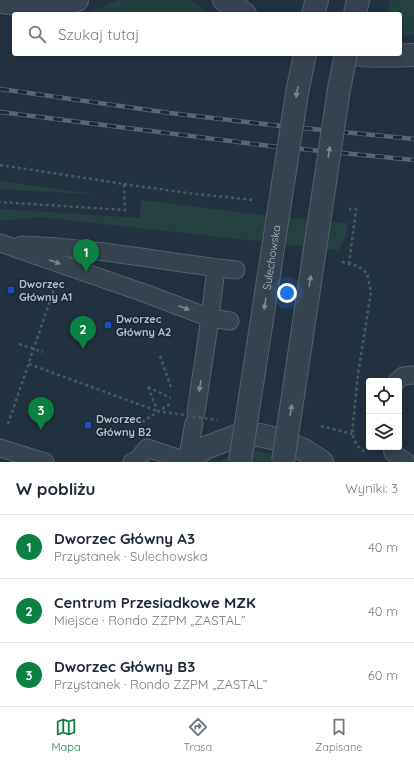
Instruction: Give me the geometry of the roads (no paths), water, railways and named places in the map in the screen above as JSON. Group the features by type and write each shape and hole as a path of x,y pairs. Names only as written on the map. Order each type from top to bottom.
{"street":[{"path":"0,2 40,7 60,6 77,0"},
{"path":"224,0 242,12"},
{"path":"314,12 317,0"},
{"path":"355,12 358,0"},
{"path":"402,55 414,55"},
{"name":"Sulechowska","path":"240,462 297,93 305,56"},
{"path":"283,462 339,89 346,56"},
{"path":"364,56 385,56"},
{"path":"186,461 205,448 234,437 260,435 280,440 304,450 322,462"}],"lane":[{"path":"3,244 147,294 210,318 230,321"},
{"path":"3,244 50,246 99,251 236,270"},
{"path":"132,462 137,460 147,448 186,461 195,417 216,268"},
{"path":"400,378 403,376 414,375"},
{"path":"0,448 45,462"},
{"path":"392,450 393,453 406,462"}],"railway":[{"path":"0,89 170,113 414,139"},
{"path":"0,112 270,146 414,160"}],"place":[{"name":"Dworzec Główny A3","path":"86,272"},
{"name":"Dworzec Główny A1","path":"11,290"},
{"name":"Dworzec Główny A2","path":"108,325"},
{"name":"Centrum Przesiadkowe MZK","path":"83,349"},
{"name":"Dworzec Główny B2","path":"88,425"},
{"name":"Dworzec Główny B3","path":"41,430"}]}
